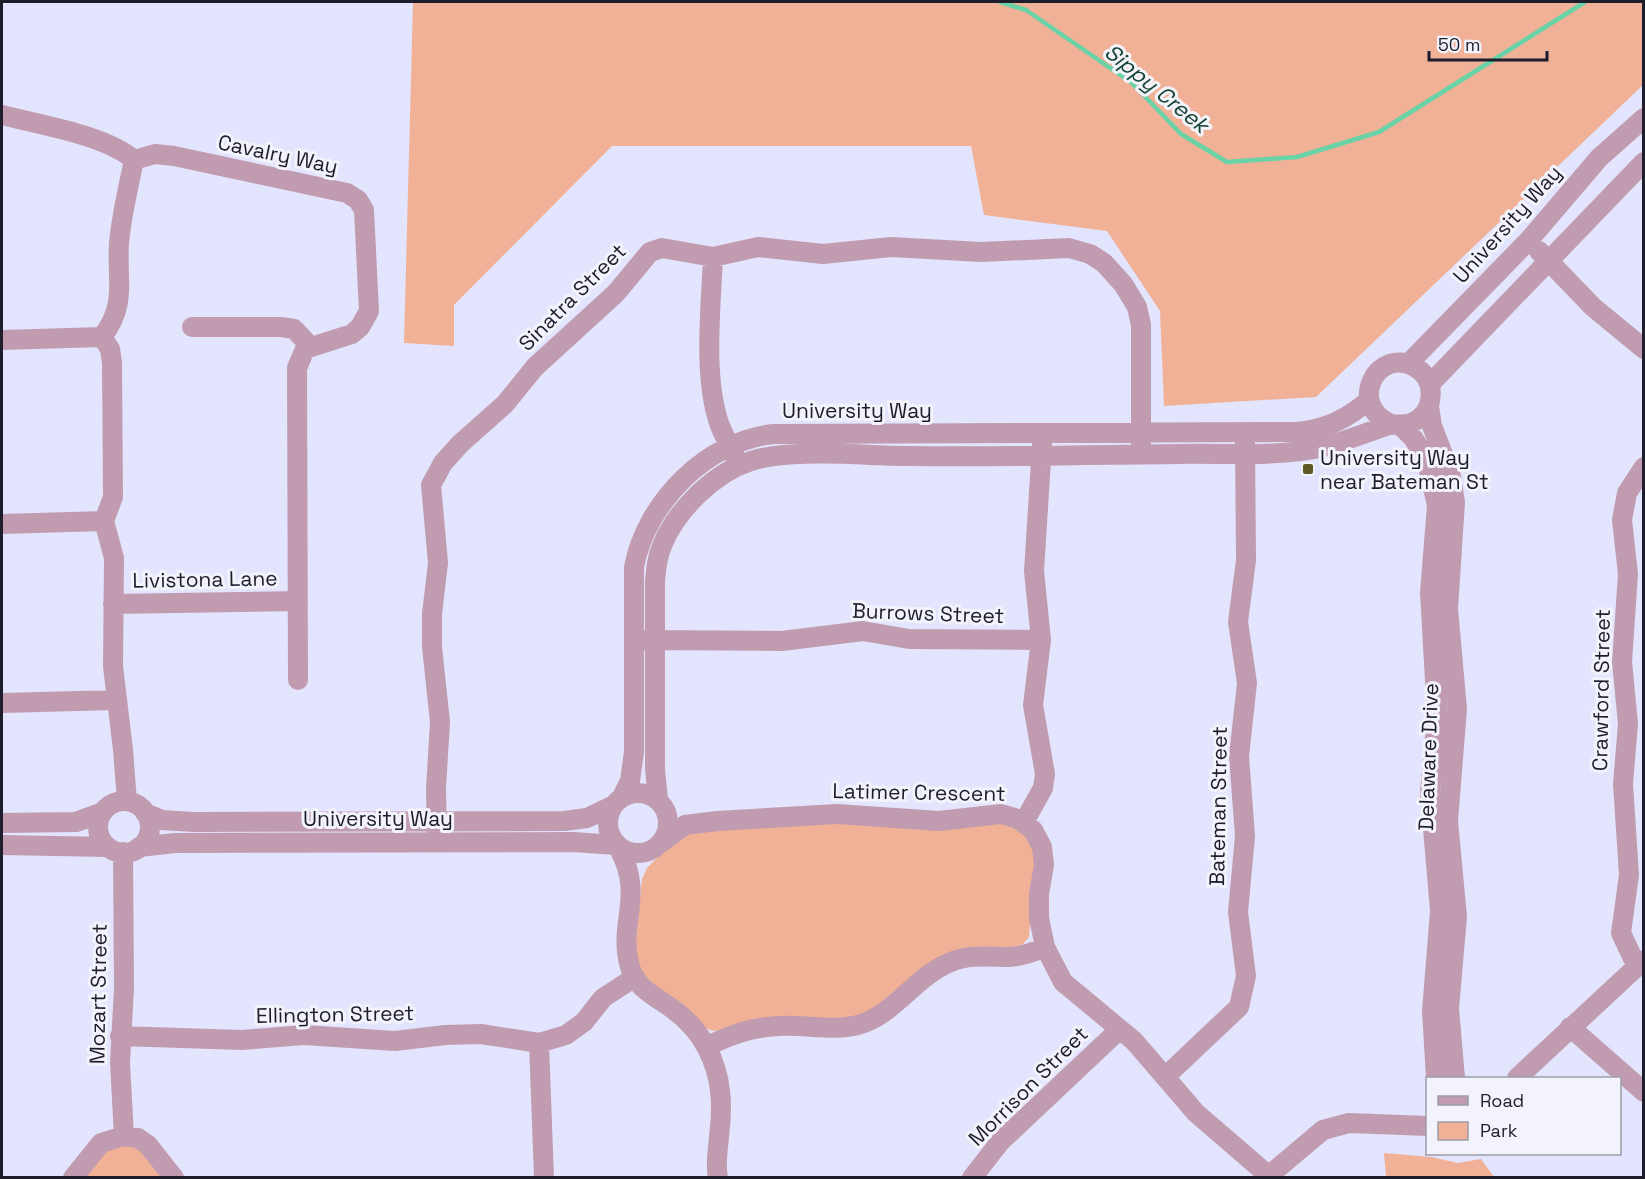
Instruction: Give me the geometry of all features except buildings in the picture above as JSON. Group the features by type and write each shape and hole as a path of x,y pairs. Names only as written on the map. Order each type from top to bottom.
{"street":[{"path":"2,116 105,142 122,149 134,160 120,234 118,309 114,322 102,337 2,340"},
{"name":"University Way","path":"1408,364 1529,240 1599,158 1644,118"},
{"name":"Cavalry Way","path":"134,160 155,154 174,156 347,193 358,200 364,210 369,311 360,327 352,334 343,339 310,346"},
{"path":"1430,384 1644,162"},
{"path":"1529,240 1593,307 1644,349"},
{"name":"Sinatra Street","path":"438,842 436,789 440,722 432,636 438,563 431,485 444,463 460,444 505,404 535,367 616,293 650,252 663,248 713,257 758,248 823,254 891,247 981,252 1069,248 1090,254 1104,263 1123,284 1137,307 1141,325 1141,454"},
{"path":"713,257 710,340 714,402 719,424 739,466"},
{"path":"192,327 294,329 310,346 300,358 297,368 298,680"},
{"path":"102,337 110,349 112,374 113,497 104,521 114,558 113,666 127,801"},
{"path":"632,887 668,830 668,820 659,801 655,768 655,581 662,546 685,511 706,488 739,466 761,458 783,455 1042,456 1311,450 1418,420 1429,406 1430,384 1421,371 1408,364 1399,363 1382,368 1371,382 1369,400 1377,415 1396,425"},
{"name":"University Way","path":"145,813 162,820 194,822 571,821 587,818 617,802 633,766 634,567 647,527 669,496 685,479 713,456 730,446 758,436 774,434 1245,433 1314,430 1336,424 1352,415 1369,400"},
{"name":"Delaware Drive","path":"1429,406 1432,426 1450,472 1455,502 1448,609 1457,709 1448,821 1457,917 1449,1008 1455,1077"},
{"name":"Delaware Drive","path":"1396,425 1413,438 1426,458 1437,505 1430,593 1437,716 1430,793 1440,911 1432,1011 1436,1077"},
{"path":"1024,822 1043,788 1045,774 1033,705 1041,640 1034,571 1042,433"},
{"name":"Bateman Street","path":"1165,1077 1239,1006 1246,976 1238,912 1245,836 1239,756 1247,683 1238,622 1246,560 1245,433"},
{"name":"Crawford Street","path":"1642,960 1621,935 1629,875 1623,784 1628,733 1622,670 1628,585 1622,514 1629,488 1644,467"},
{"path":"2,524 104,521"},
{"name":"Livistona Lane","path":"113,604 298,601"},
{"name":"Burrows Street","path":"634,640 782,641 863,631 909,639 1041,640"},
{"path":"2,703 116,700"},
{"path":"659,801 640,793 617,802 607,826 629,867 632,887 627,952 634,977 649,994 686,1020 706,1047 722,1093 716,1165 718,1178"},
{"path":"2,823 76,822 103,812 113,803 127,801 137,805 145,813 149,831 123,849 98,830 103,812"},
{"name":"Latimer Crescent","path":"659,801 683,813 717,821"},
{"name":"Latimer Crescent","path":"659,845 685,825 717,821 847,814 939,821 1001,814 1024,822 1040,840 1044,856 1038,911 1045,947 1063,982 1120,1029 1196,1113 1267,1176"},
{"name":"University Way","path":"2,845 123,849 175,843 573,842 617,846"},
{"path":"617,846 634,854 659,845"},
{"name":"Mozart Street","path":"123,849 124,988 120,1036 124,1136"},
{"path":"706,1047 749,1029 786,1025 836,1028 858,1025 883,1014 928,973 952,961 973,957 1018,956 1045,947"},
{"path":"1518,1077 1642,960"},
{"name":"Ellington Street","path":"120,1036 242,1040 304,1035 395,1041 445,1035 480,1034 539,1043 566,1035 584,1022 603,998 634,977"},
{"path":"1570,1027 1644,1092"},
{"name":"Morrison Street","path":"972,1178 1000,1142 1120,1029"},
{"path":"539,1043 544,1178"},
{"path":"1267,1176 1323,1130 1349,1124 1426,1126"},
{"path":"73,1178 101,1143 124,1136 138,1138 148,1145 174,1178"}],"green space":[{"path":"413,2 1643,2 1643,85 1316,397 1164,406 1160,311 1107,231 984,215 971,146 612,146 454,305 454,346 404,343"},
{"path":"998,821 1025,833 1036,854 1029,937 1022,945 1005,948 891,998 861,1017 713,1031 703,1027 642,976 635,949 642,879 647,868 684,831 818,822"},
{"path":"124,1143 140,1149 162,1178 84,1178 101,1154"},
{"path":"1384,1153 1431,1157 1458,1163 1481,1159 1494,1177 1386,1177"}],"waterway":[{"name":"Sippy Creek","path":"1000,2 1026,10 1132,83 1181,134 1227,162 1297,157 1379,132 1585,2"}],"place":[{"name":"University Way near Bateman St","path":"1308,469"}]}
